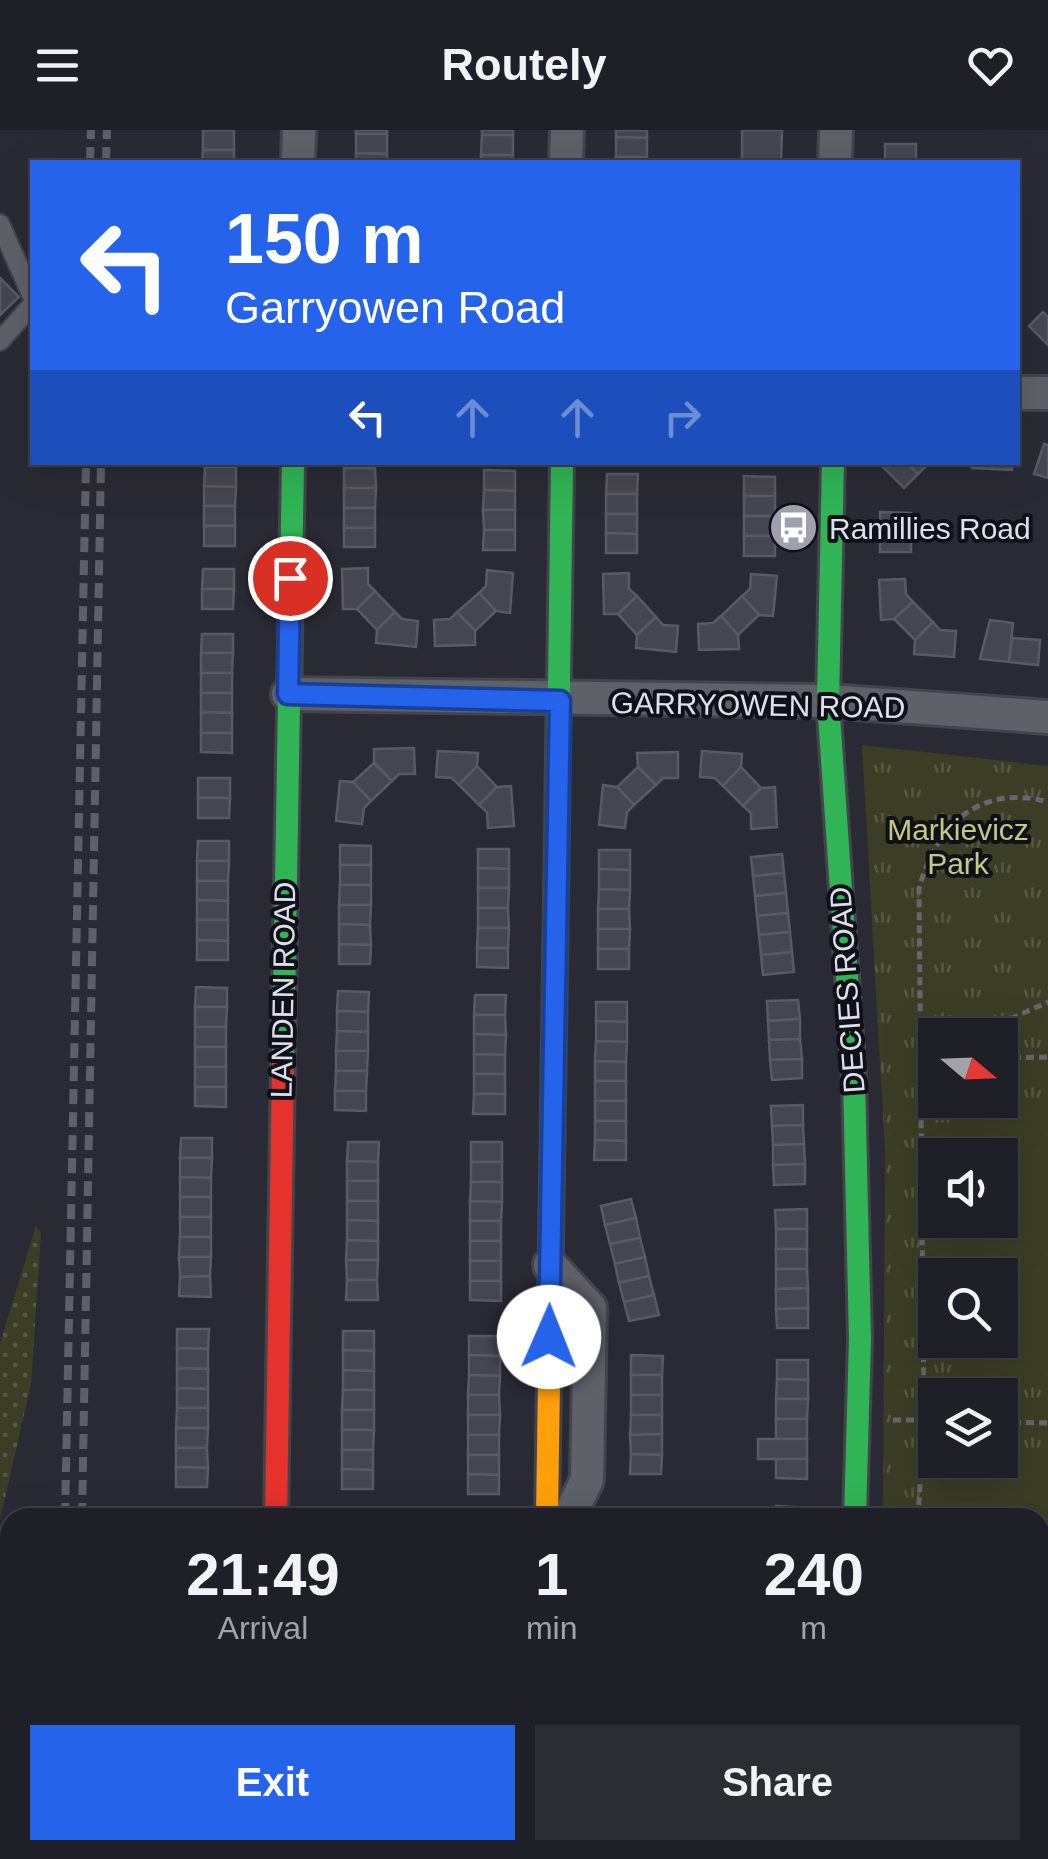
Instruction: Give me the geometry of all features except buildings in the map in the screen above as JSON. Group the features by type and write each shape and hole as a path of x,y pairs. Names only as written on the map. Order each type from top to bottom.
{"street":[{"path":"298,160 299,130"},
{"path":"566,160 567,130"},
{"path":"835,160 836,130"},
{"path":"1020,393 1048,394"},
{"name":"LANDEN ROAD","path":"276,1508 293,465"},
{"path":"546,1508 562,465"},
{"name":"DECIES ROAD","path":"833,465 828,702 854,1079 860,1339 855,1508"},
{"name":"GARRYOWEN ROAD","path":"288,694 828,702 1048,717"},
{"path":"550,1265 590,1308 586,1480 573,1508"}],"lane":[{"path":"0,224 30,292"},
{"path":"0,340 30,307"}],"path":[{"path":"922,1018 920,889 926,863 953,823 978,806 1001,796 1048,802"},
{"path":"1013,1018 1048,1002"},
{"path":"1018,1058 1048,1057"},
{"path":"922,1118 924,1378"},
{"path":"1018,1422 1048,1423"},
{"path":"919,1508 920,1478"}],"green space":[{"name":"Markievicz Park","path":"862,745 1048,766 1048,1508 883,1508 885,1150"},
{"path":"1048,1118 1048,1385 1018,1385 1018,1378 957,1378 958,1358 1018,1358 1018,1258 961,1258 961,1238 1018,1238 1018,1138 964,1138 965,1119"},
{"path":"36,1226 41,1233 31,1384 3,1508 0,1508 0,1343"},
{"path":"1018,1465 1048,1466 1048,1508 942,1508 943,1478 1018,1478"}],"railway":[{"path":"90,160 91,130"},
{"path":"106,160 107,130"},
{"path":"65,1508 86,465"},
{"path":"82,1508 101,465"}],"traffic: fast":[{"path":"283,1061 293,465"},
{"path":"557,829 562,465"},
{"path":"833,465 828,701 854,1079 860,1339 855,1508"}],"traffic: slow":[{"path":"547,1508 557,829"}],"traffic: jam":[{"path":"276,1508 283,1061"}],"place":[{"name":"Ramillies Road","path":"794,528"}],"route":[{"path":"290,578 288,694 560,701 549,1337"}]}
